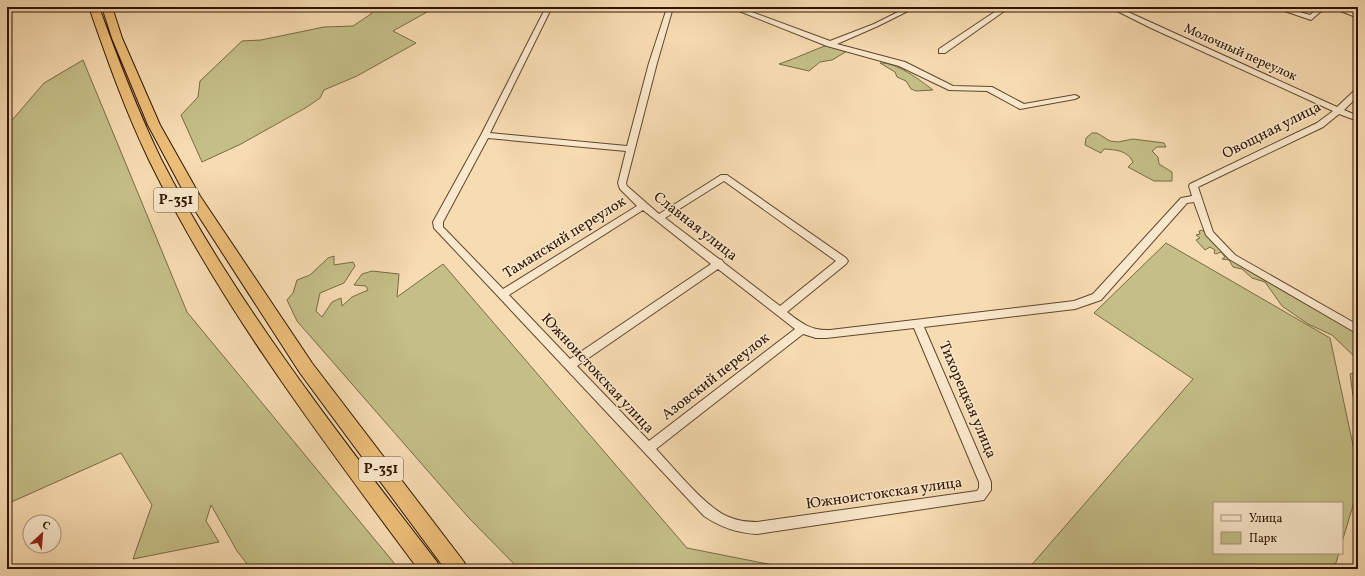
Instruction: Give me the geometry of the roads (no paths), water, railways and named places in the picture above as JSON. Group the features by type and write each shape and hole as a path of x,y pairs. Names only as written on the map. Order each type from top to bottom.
{"highway":[{"name":"Р-351","path":"94,7 123,92 157,164 208,256 314,414 430,569"},
{"name":"Р-351","path":"108,7 117,38 154,125 194,198 306,368 457,569"}],"street":[{"name":"Южноистокская улица","path":"548,7 484,135 440,218 438,224 442,231 708,512 726,523 747,528 757,528 980,496 985,490"},
{"path":"732,7 830,44 902,64 952,88 989,89 1023,107 1075,97"},
{"path":"830,44 876,25 913,7"},
{"path":"942,51 1007,7"},
{"name":"Молочный переулок","path":"1112,7 1153,27 1358,119"},
{"path":"1276,7 1311,18 1323,7"},
{"path":"1334,7 1358,16"},
{"name":"Славная улица","path":"669,11 622,185 643,206 802,329 818,334 830,334 1075,305 1097,297 1184,200 1197,198"},
{"name":"Овощная улица","path":"1197,198 1193,186 1320,125 1336,114 1338,110 1358,92"},
{"path":"484,135 631,149"},
{"path":"659,218 724,177 843,260 780,312"},
{"path":"1197,198 1209,233 1232,257 1358,330"},
{"name":"Таманский переулок","path":"502,295 643,206"},
{"path":"569,366 718,263"},
{"name":"Тихорецкая улица","path":"917,323 985,482 985,490"},
{"name":"Азовский переулок","path":"648,450 802,329"}]}
